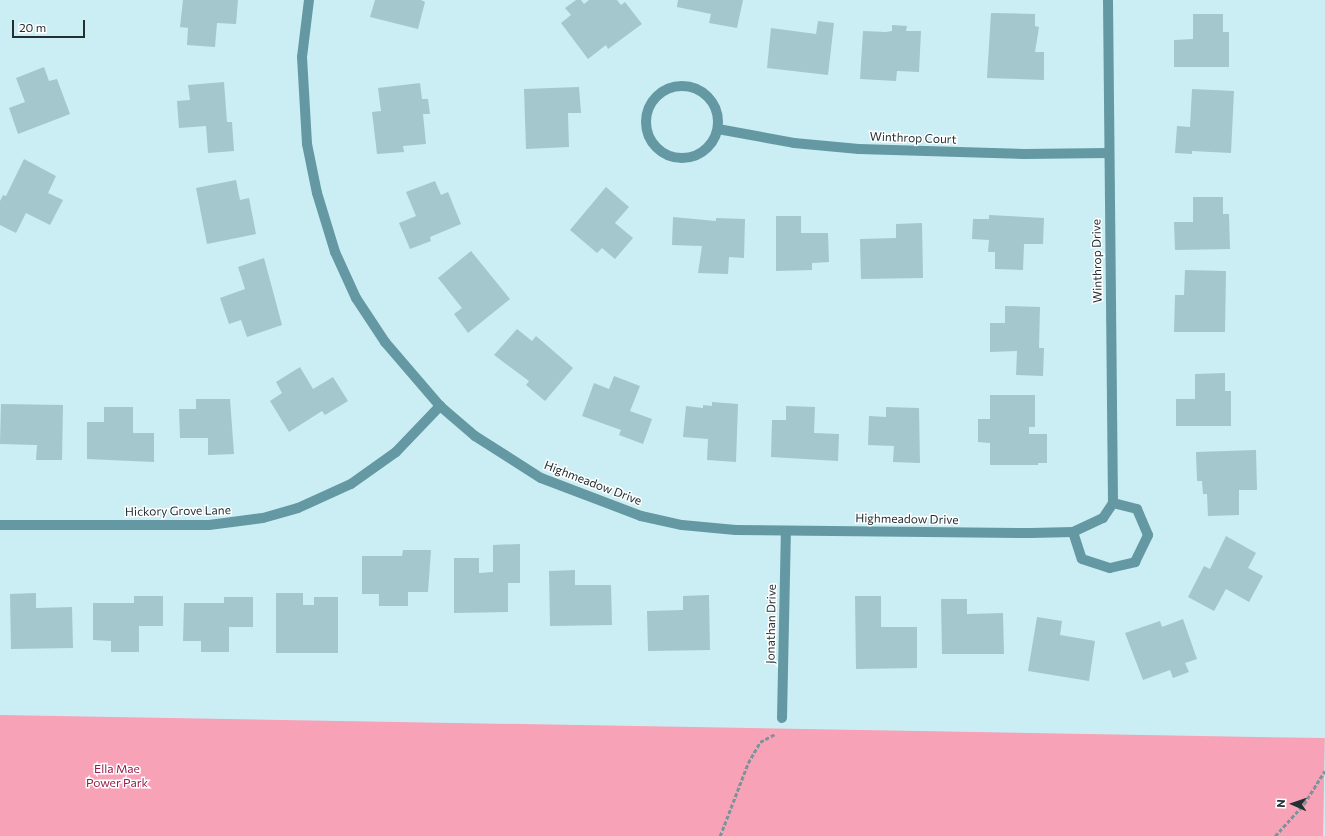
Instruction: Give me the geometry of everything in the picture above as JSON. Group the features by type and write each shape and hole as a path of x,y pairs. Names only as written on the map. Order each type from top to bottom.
{"street":[{"name":"Highmeadow Drive","path":"309,0 302,56 307,144 317,193 334,252 356,298 385,342 440,406 475,436 541,478 641,516 682,525 786,531 1073,532 1103,518 1113,503"},
{"name":"Winthrop Drive","path":"1108,0 1108,153 1113,503"},
{"path":"674,86 698,89 708,96 715,106 718,117 718,130 706,150 696,156 672,157 653,144 647,133 648,110 654,99 662,91 674,86"},
{"name":"Winthrop Court","path":"718,130 794,143 859,149 1024,154 1108,153"},
{"name":"Hickory Grove Lane","path":"0,525 209,525 263,518 328,496 363,477 396,452 440,406"},
{"path":"1073,532 1082,559 1110,568 1135,562 1148,536 1137,509 1113,503"},
{"name":"Jonathan Drive","path":"782,718 786,531"}],"path":[{"path":"720,836 748,763 760,742 781,730 782,718"},
{"path":"1275,836 1277,831 1304,804 1325,771"}],"green space":[{"name":"Ella Mae Power Park","path":"0,715 1325,738 1323,836 0,836"}],"building":[{"path":"183,0 238,0 236,24 217,23 215,47 187,45 188,28 180,27"},
{"path":"375,0 421,0 425,2 418,29 370,17"},
{"path":"576,0 581,0 584,4 589,0 617,0 621,5 625,2 642,24 608,49 606,45 588,59 561,23 571,15 565,8"},
{"path":"678,0 743,0 737,28 709,23 711,14 677,7"},
{"path":"991,13 1035,14 1035,26 1039,27 1035,52 1044,52 1044,80 987,78"},
{"path":"1193,14 1223,14 1223,32 1229,32 1229,67 1174,67 1174,40 1193,39"},
{"path":"818,21 834,23 828,75 767,68 771,28 816,34"},
{"path":"892,25 907,26 906,31 921,31 919,72 897,71 896,81 860,79 863,31 892,31"},
{"path":"44,67 49,81 57,79 70,114 18,134 9,108 25,102 16,78"},
{"path":"224,82 227,122 232,122 234,151 208,153 206,126 179,128 177,101 190,100 188,85"},
{"path":"420,83 422,99 428,99 430,114 423,114 426,144 403,146 404,152 377,154 372,112 381,111 378,88"},
{"path":"579,87 581,113 568,113 569,147 526,149 524,89"},
{"path":"1192,89 1234,91 1231,153 1192,151 1192,154 1175,153 1177,126 1190,127"},
{"path":"24,159 56,176 48,193 63,200 50,225 26,213 16,233 0,225 0,201 3,195 6,196"},
{"path":"236,180 240,200 249,198 256,234 207,244 196,188"},
{"path":"435,181 441,195 448,192 461,224 430,237 431,241 410,249 399,223 416,216 406,192"},
{"path":"606,187 629,207 615,223 633,238 615,259 602,248 597,253 570,230"},
{"path":"1193,197 1223,197 1223,214 1229,214 1230,249 1175,250 1174,222 1193,222"},
{"path":"989,215 1044,218 1043,244 1024,244 1023,270 995,269 995,252 988,252 989,240 972,239 973,219 989,219"},
{"path":"776,216 801,216 801,233 828,233 829,262 812,263 812,270 776,271"},
{"path":"673,217 716,221 716,218 745,219 744,258 729,257 728,274 698,273 702,246 672,245"},
{"path":"922,223 923,278 861,279 860,239 896,238 896,224"},
{"path":"471,251 510,299 468,333 454,314 462,308 438,278"},
{"path":"264,258 282,325 247,337 241,320 229,324 220,298 245,289 238,267"},
{"path":"1185,270 1226,271 1225,332 1174,332 1175,295 1184,295"},
{"path":"1005,306 1040,307 1039,348 1044,348 1043,376 1016,375 1017,351 990,352 990,323 1005,323"},
{"path":"517,329 532,341 536,336 573,368 545,401 526,385 529,381 494,355"},
{"path":"300,367 313,389 333,377 348,401 325,415 322,411 289,432 270,401 282,393 276,382"},
{"path":"1225,373 1225,391 1231,391 1231,426 1176,426 1176,399 1195,399 1195,374"},
{"path":"614,376 640,386 630,411 652,419 643,444 619,435 621,430 582,416 594,383 609,389"},
{"path":"990,395 1035,395 1035,427 1029,427 1029,434 1047,434 1047,463 1038,463 1038,465 990,465 990,443 978,442 978,419 990,419"},
{"path":"196,399 230,399 234,454 208,455 208,438 180,438 179,409 196,409"},
{"path":"712,402 738,404 736,462 707,460 708,439 683,437 686,406 703,408 703,405 712,406"},
{"path":"1,404 63,405 62,460 36,460 37,445 0,444"},
{"path":"786,406 815,407 814,433 839,434 838,461 771,457 772,420 786,420"},
{"path":"104,407 133,407 133,433 154,433 154,462 87,459 87,422 104,422"},
{"path":"886,407 919,408 920,463 893,462 894,446 868,445 869,416 886,417"},
{"path":"1256,450 1257,490 1239,490 1239,515 1208,516 1207,494 1203,494 1202,481 1197,481 1196,452"},
{"path":"1226,536 1256,553 1248,568 1263,576 1249,602 1226,589 1214,611 1188,597 1204,566 1210,569"},
{"path":"520,544 520,583 508,583 508,612 454,613 454,558 479,558 479,573 493,572 493,545"},
{"path":"403,550 431,550 428,592 408,592 408,606 379,606 379,594 362,594 362,556 402,556"},
{"path":"575,570 575,585 611,585 612,625 550,626 549,571"},
{"path":"36,593 36,608 72,607 73,648 11,649 10,594"},
{"path":"276,593 303,593 303,605 314,605 314,597 338,597 338,653 276,653"},
{"path":"709,595 710,650 648,651 647,611 683,610 683,596"},
{"path":"134,596 163,596 163,626 139,626 139,652 111,652 111,641 93,640 93,603 134,603"},
{"path":"855,596 881,596 881,627 917,627 917,668 856,669"},
{"path":"224,597 253,597 253,627 229,627 229,652 201,652 201,641 183,641 184,603 224,603"},
{"path":"941,599 967,599 967,614 1003,613 1004,654 942,654"},
{"path":"1037,617 1062,621 1060,635 1095,641 1089,681 1028,671"},
{"path":"1183,619 1197,659 1185,663 1189,672 1173,678 1170,670 1143,680 1125,633 1160,621 1162,627"}]}
